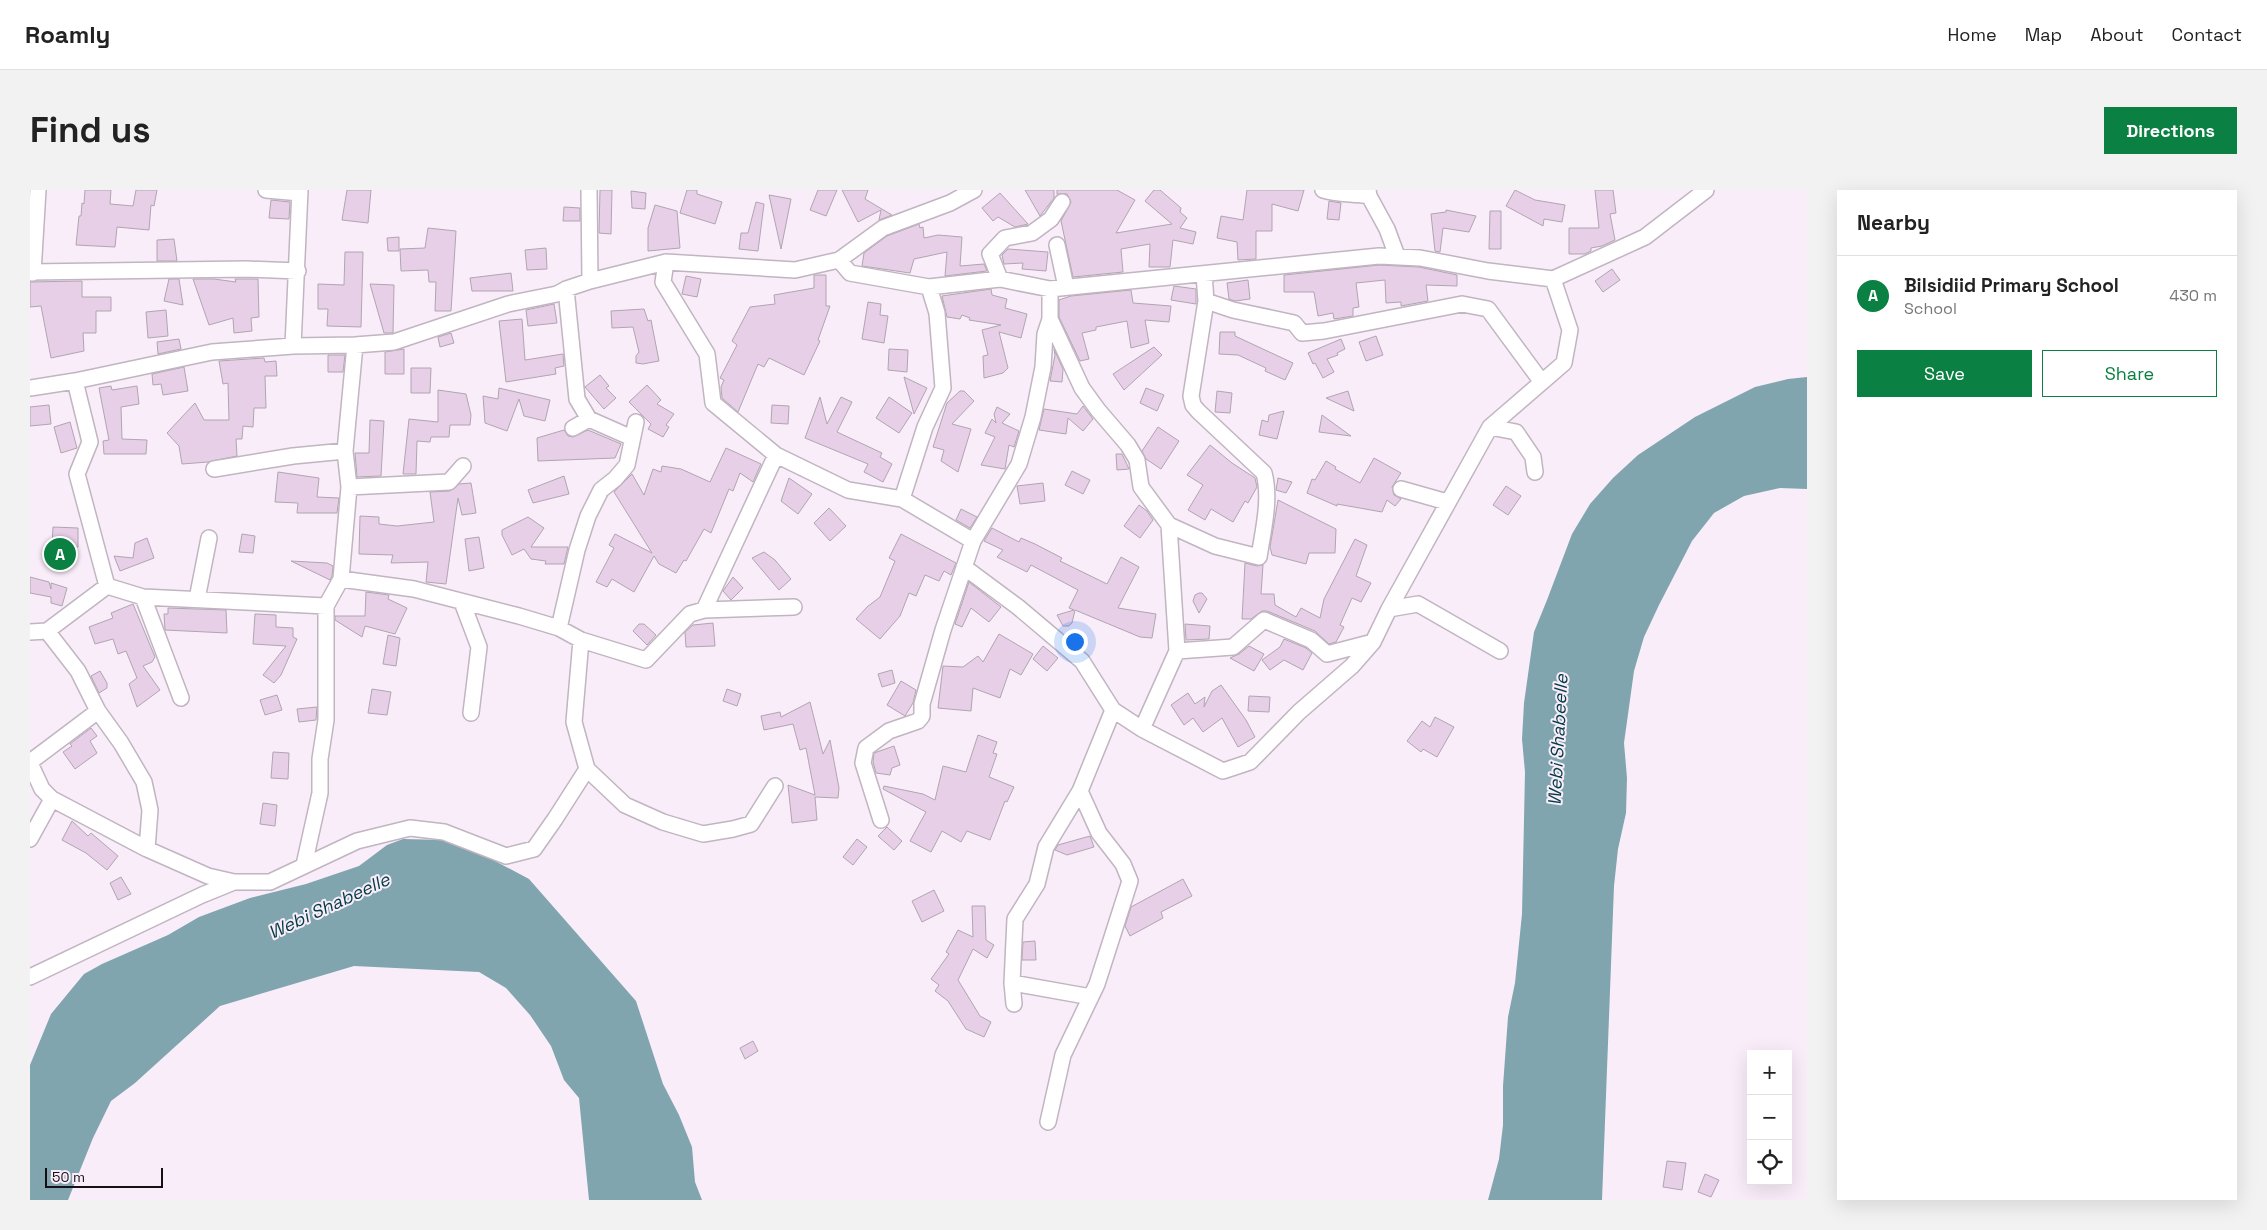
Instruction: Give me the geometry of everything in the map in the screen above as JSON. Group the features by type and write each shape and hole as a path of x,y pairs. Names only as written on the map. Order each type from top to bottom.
{"street":[{"path":"38,190 31,273 246,269 298,271"},
{"path":"266,190 300,192 298,271 293,346"},
{"path":"589,190 590,282"},
{"path":"30,388 76,381 212,352 293,346 394,342 508,304 557,294 566,289 666,262 795,270 839,260 883,228 950,203 974,190"},
{"path":"1323,190 1332,193 1368,193 1387,230 1397,256"},
{"path":"839,260 850,273 929,287 1000,279 1050,288 1066,287 1379,256 1397,256 1448,262 1488,271 1554,279 1645,236 1706,190"},
{"path":"1000,279 990,254 1005,238 1032,233 1051,219 1062,202"},
{"path":"1057,245 1066,287"},
{"path":"666,262 664,282 707,354 713,403 776,455 848,490 902,500 973,541"},
{"path":"1050,319 1082,388 1128,445 1137,460 1141,487 1169,526 1215,546 1259,557 1264,534 1266,482 1264,473 1193,405 1191,396 1206,301 1204,274"},
{"path":"964,567 1018,607 1082,662 1113,710 1142,728 1224,772 1250,762 1299,712 1352,666 1373,642 1447,502 1490,427 1541,380 1564,362 1570,330 1554,279"},
{"path":"902,500 924,427 943,388 937,314 929,287"},
{"path":"881,820 862,763 866,748 889,731 918,721 922,716 922,704 943,630 973,541 1019,464 1033,416 1043,367 1045,334 1050,319 1050,288"},
{"path":"566,289 577,399 589,419 632,438"},
{"path":"1206,301 1233,310 1294,323 1302,333 1324,331 1462,304 1488,310 1541,380"},
{"path":"304,865 320,792 320,759 326,720 326,606 341,579 349,487 345,451 355,345"},
{"path":"76,381 90,442 77,474 107,586"},
{"path":"573,428 589,419"},
{"path":"559,628 577,550 588,516 601,490 615,479 627,465 636,422"},
{"path":"1490,427 1516,432 1533,457 1535,472"},
{"path":"214,469 293,456 345,451"},
{"path":"704,610 776,455"},
{"path":"349,487 449,482 463,466"},
{"path":"1401,489 1447,502"},
{"path":"1142,728 1178,651 1169,526"},
{"path":"197,599 209,538"},
{"path":"341,579 414,589 559,628 581,640 646,660 690,614 704,610 794,607"},
{"path":"107,586 142,597 326,606"},
{"path":"30,632 47,631 107,586"},
{"path":"142,597 181,698"},
{"path":"462,602 479,647 471,713"},
{"path":"1389,609 1418,604 1500,651"},
{"path":"1178,651 1233,647 1264,620 1311,640 1327,654 1373,642"},
{"path":"47,631 78,671 98,711 121,743 144,782 150,810 147,849"},
{"path":"581,640 574,722 587,769 625,805 663,822 703,834 752,824 776,786"},
{"path":"1014,1004 1012,983 1015,919 1037,884 1046,847 1080,791 1113,710"},
{"path":"98,711 30,762 42,789 52,800 147,849 208,876 234,882 270,882 357,841 410,828 444,832 506,856 534,849 587,769"},
{"path":"1048,1122 1063,1055 1097,984 1130,881 1123,864 1099,834 1080,791"},
{"path":"30,839 52,800"},
{"path":"30,977 202,895 234,882"},
{"path":"1012,983 1091,997"}],"water":[{"name":"Webi Shabeelle","path":"1807,377 1807,489 1780,488 1744,496 1714,513 1692,541 1659,605 1644,637 1634,671 1624,743 1627,778 1626,813 1618,849 1614,886 1602,1200 1488,1200 1499,1159 1503,1125 1503,1086 1508,1017 1515,983 1522,914 1525,772 1522,739 1524,703 1534,632 1572,534 1590,504 1613,478 1638,455 1695,417 1755,387 1788,379"},
{"name":"Webi Shabeelle","path":"403,839 444,840 467,846 529,879 636,1001 663,1084 679,1115 692,1147 695,1182 702,1200 589,1200 579,1098 564,1080 551,1046 530,1015 506,988 479,972 354,966 220,1006 135,1083 111,1101 93,1138 68,1200 30,1200 30,1065 51,1014 84,974 168,935 199,917 250,898 306,884 359,866 387,845"}],"building":[{"path":"85,190 111,190 110,204 133,206 136,190 157,190 154,206 151,205 149,230 117,227 115,247 76,245 79,216 81,216 82,203 84,204"},
{"path":"347,190 371,190 368,223 342,220"},
{"path":"600,190 612,190 611,234 599,233"},
{"path":"687,190 697,190 697,194 722,202 715,224 680,213"},
{"path":"818,190 837,190 826,216 810,210"},
{"path":"842,190 868,190 865,199 892,215 879,220 881,210 858,222"},
{"path":"1025,190 1054,190 1054,198 1040,216"},
{"path":"1057,190 1117,190 1135,200 1116,233 1172,224 1145,201 1154,190 1160,190 1181,208 1180,212 1187,218 1180,228 1196,232 1193,244 1173,240 1170,267 1149,267 1150,244 1121,249 1123,272 1073,277 1061,221 1071,202 1067,194 1057,194"},
{"path":"1247,190 1304,190 1298,211 1272,204 1272,231 1256,231 1256,259 1238,260 1237,242 1217,238 1221,216 1243,220"},
{"path":"1515,190 1535,200 1565,205 1562,222 1544,219 1543,226 1506,206"},
{"path":"1595,190 1613,190 1616,213 1610,214 1615,240 1602,246 1591,248 1591,251 1585,254 1569,254 1569,228 1599,228"},
{"path":"631,191 646,193 645,209 632,208"},
{"path":"1000,193 1028,224 1015,227 998,217 993,221 982,208"},
{"path":"769,195 791,199 781,249"},
{"path":"271,200 290,202 289,219 269,218"},
{"path":"1329,201 1341,203 1339,220 1327,219"},
{"path":"756,202 764,204 758,251 739,249 741,233 748,233"},
{"path":"655,205 677,211 680,248 648,251 648,228"},
{"path":"564,207 580,208 580,221 563,221"},
{"path":"1446,210 1476,216 1469,232 1443,228 1440,252 1435,251 1431,214 1446,212"},
{"path":"1490,211 1501,211 1501,249 1489,249"},
{"path":"919,224 920,228 923,227 924,238 938,235 962,237 960,266 984,264 987,271 945,276 947,252 914,259 910,273 862,266 864,253 887,236"},
{"path":"428,228 456,231 451,311 435,311 436,282 429,282 428,270 401,271 400,249 425,248"},
{"path":"399,237 399,251 388,251 387,238"},
{"path":"174,239 177,261 157,261 157,240"},
{"path":"546,248 547,269 527,270 525,250"},
{"path":"1008,249 1048,252 1046,271 1022,269 1023,263 1004,264 1002,255"},
{"path":"345,252 363,252 361,327 327,326 328,309 318,309 318,284 344,285"},
{"path":"1379,265 1419,267 1457,275 1457,286 1426,285 1428,301 1401,306 1401,302 1386,303 1385,280 1356,283 1359,307 1353,308 1353,316 1334,319 1333,313 1318,316 1314,292 1284,292 1284,275"},
{"path":"1612,269 1620,280 1603,292 1595,281"},
{"path":"511,273 513,291 472,291 470,278"},
{"path":"814,275 826,275 826,306 830,306 818,340 820,341 804,375 769,358 764,367 758,364 738,412 722,398 721,387 724,380 720,378 737,345 732,341 750,307 775,304 774,295 814,288"},
{"path":"686,276 701,279 697,297 682,294"},
{"path":"169,279 179,279 183,305 164,301"},
{"path":"193,279 236,282 235,279 258,279 259,317 251,318 252,331 234,333 233,318 209,325"},
{"path":"1248,280 1250,299 1235,301 1229,299 1227,283"},
{"path":"82,281 82,297 111,297 111,311 96,311 96,333 83,333 84,351 51,358 41,306 30,307 30,282"},
{"path":"370,284 394,285 393,333 384,333"},
{"path":"1174,286 1196,289 1196,304 1171,300"},
{"path":"991,289 992,295 1007,299 1005,308 1027,314 1021,338 999,332 1008,368 1003,373 984,378 983,356 988,355 982,330 1001,325 969,320 970,318 962,315 960,319 947,317 942,296"},
{"path":"1131,290 1133,303 1171,306 1169,322 1145,320 1149,343 1131,348 1127,321 1096,327 1096,330 1082,333 1089,359 1080,361 1059,317 1059,300 1071,296"},
{"path":"868,302 881,304 880,315 888,316 884,343 862,339"},
{"path":"554,304 557,323 528,326 526,310"},
{"path":"644,309 648,321 651,320 659,361 643,364 636,363 636,356 639,352 633,327 612,328 611,311"},
{"path":"166,310 168,336 148,338 146,312"},
{"path":"522,319 525,360 563,354 564,366 555,368 556,374 506,382 499,321"},
{"path":"1220,332 1235,332 1235,336 1293,363 1285,380 1265,371 1266,368 1238,355 1219,354"},
{"path":"451,333 454,343 440,347 438,337"},
{"path":"1376,336 1383,355 1366,361 1359,342"},
{"path":"179,339 181,349 158,354 157,342"},
{"path":"1341,339 1345,349 1337,353 1338,355 1327,359 1334,372 1323,378 1308,353"},
{"path":"1154,347 1162,355 1124,390 1113,374"},
{"path":"404,349 404,374 385,374 385,352"},
{"path":"889,349 908,350 907,372 888,370"},
{"path":"1054,349 1063,369 1062,382 1050,381 1055,355"},
{"path":"328,355 345,355 343,372 328,372"},
{"path":"264,358 265,362 276,361 277,376 265,376 266,408 254,408 253,427 243,426 242,439 236,439 237,456 208,462 182,464 179,446 167,433 195,403 204,420 229,420 228,383 223,384 219,361"},
{"path":"184,367 188,391 163,395 161,384 153,385 152,374"},
{"path":"411,368 431,368 430,393 411,393"},
{"path":"600,375 609,386 606,388 616,398 604,409 585,387"},
{"path":"904,377 927,388 914,414"},
{"path":"647,385 661,400 657,404 674,414 666,425 669,427 663,437 648,429 651,424 629,402"},
{"path":"111,386 112,390 137,386 139,404 121,407 122,439 147,440 146,454 104,454 103,441 109,440 99,388"},
{"path":"499,388 550,400 545,421 524,416 519,399 507,431 485,423 483,396 498,399"},
{"path":"1146,388 1164,395 1157,411 1140,403"},
{"path":"438,390 466,394 471,415 470,425 450,425 449,437 431,437 430,442 417,441 416,474 403,474 409,419 438,422"},
{"path":"960,391 964,391 974,401 952,424 971,429 958,472 941,461 944,450 933,447 947,403"},
{"path":"1217,391 1232,393 1230,413 1215,412"},
{"path":"1348,391 1354,411 1326,398"},
{"path":"820,397 827,424 841,397 852,402 837,432 882,453 880,457 892,464 883,482 864,472 868,464 805,438"},
{"path":"889,397 912,413 899,433 876,418"},
{"path":"49,405 51,424 30,426 30,407"},
{"path":"772,405 789,406 788,424 771,423"},
{"path":"1083,406 1093,419 1083,431 1068,418 1066,434 1039,430 1044,409 1077,414"},
{"path":"997,407 1010,414 1002,423 1019,431 1014,447 1009,445 1005,469 981,465 995,437 985,433 992,419 996,423 994,414"},
{"path":"1284,411 1277,439 1259,435 1262,420 1268,422 1269,415"},
{"path":"1322,415 1351,436 1319,432"},
{"path":"370,420 384,421 381,476 357,477 355,453 369,453"},
{"path":"70,422 77,448 61,453 54,427"},
{"path":"1158,427 1179,441 1161,469 1146,459 1142,451"},
{"path":"564,430 568,436 573,437 588,430 621,444 615,458 538,461 537,438"},
{"path":"1210,445 1232,463 1255,478 1257,487 1248,503 1245,501 1233,522 1211,509 1205,520 1188,510 1203,485 1187,475"},
{"path":"726,448 761,464 753,482 740,473 733,491 729,489 711,533 704,529 686,561 684,560 676,573 659,564 654,556 634,592 612,579 607,587 596,582 614,548 609,545 615,534 652,553 614,492 632,474 644,495 653,469 661,472 662,466 681,469 710,482"},
{"path":"1116,454 1122,454 1129,469 1117,470"},
{"path":"1374,458 1401,473 1392,487 1394,495 1401,499 1395,506 1387,500 1382,512 1337,504 1337,506 1307,493 1312,479 1315,480 1326,461 1336,467 1335,469 1360,483"},
{"path":"1072,471 1090,480 1083,494 1065,485"},
{"path":"278,472 319,478 317,497 339,498 337,513 297,513 298,503 275,502"},
{"path":"564,476 569,494 533,503 528,490"},
{"path":"789,478 812,494 798,514 781,501"},
{"path":"1278,478 1292,482 1286,493 1276,490"},
{"path":"471,483 476,513 462,515 458,498 446,584 426,582 428,562 391,563 393,555 359,554 360,516 379,517 379,524 397,526 434,522 430,492 450,491 459,484"},
{"path":"1043,483 1045,501 1020,504 1017,486"},
{"path":"1506,486 1521,496 1508,515 1493,505"},
{"path":"1278,500 1336,529 1335,553 1309,553 1306,564 1272,555 1270,547"},
{"path":"1139,505 1147,511 1153,520 1140,538 1124,526"},
{"path":"829,508 846,526 830,541 814,523"},
{"path":"961,509 977,517 970,528 956,520"},
{"path":"528,517 544,528 531,547 568,547 564,564 545,564 546,561 531,559 524,549 512,555 502,535 502,530"},
{"path":"53,527 78,528 78,547 52,546"},
{"path":"992,528 1019,542 1021,538 1035,544 1062,558 1060,561 1107,584 1121,557 1139,567 1118,608 1156,614 1152,638 1140,637 1075,610 1072,623 1069,626 1063,626 1057,615 1074,610 1069,608 1078,590 1031,565 1027,572 997,557 1003,550 984,541"},
{"path":"242,534 255,536 253,553 239,552"},
{"path":"901,534 956,563 951,575 944,571 939,581 925,575 916,596 909,593 900,616 880,639 856,619 880,597 895,561 889,558"},
{"path":"479,537 484,568 469,571 465,539"},
{"path":"147,538 154,558 120,571 114,556 133,558 135,543"},
{"path":"1355,539 1367,545 1356,576 1371,583 1361,602 1352,598 1340,625 1344,627 1336,642 1329,644 1315,631 1267,611 1262,611 1251,619 1242,619 1245,563 1257,566 1263,565 1261,594 1274,594 1275,605 1296,617 1301,608 1320,618 1324,599"},
{"path":"764,552 775,560 791,579 779,590 752,558"},
{"path":"291,561 327,563 333,566 332,576 330,580"},
{"path":"30,577 49,582 51,589 51,583 67,588 62,606 51,603 51,597 30,593"},
{"path":"733,577 743,588 731,600 723,591"},
{"path":"969,582 1001,607 989,622 971,608 962,627 955,624"},
{"path":"366,592 389,595 388,599 407,608 395,634 365,626 362,637 335,620 335,616 365,616"},
{"path":"1202,593 1207,599 1199,613 1193,601 1195,595"},
{"path":"133,604 155,657 152,662 143,666 160,690 137,707 129,684 137,678 126,651 118,654 113,639 95,644 89,627 113,618 111,613"},
{"path":"168,608 226,610 227,633 165,630 164,614 168,614"},
{"path":"255,614 276,615 276,627 293,628 293,637 297,639 281,675 274,683 263,675 286,646 253,644"},
{"path":"713,623 715,646 686,647 685,632 693,625"},
{"path":"639,624 644,624 656,635 647,645 633,631"},
{"path":"1185,624 1210,626 1209,639 1186,640"},
{"path":"999,634 1033,654 1021,675 1010,669 1000,698 973,688 971,711 938,708 943,666 963,667 978,656 983,662"},
{"path":"388,635 400,638 396,666 383,664"},
{"path":"1284,639 1306,648 1312,653 1303,670 1284,660 1270,670 1262,660 1280,647"},
{"path":"1043,646 1058,658 1047,671 1033,659"},
{"path":"1249,646 1264,654 1254,671 1230,658"},
{"path":"892,670 895,683 882,687 878,674"},
{"path":"100,671 107,683 107,688 99,693 91,676"},
{"path":"901,681 916,690 913,703 905,716 887,705"},
{"path":"1221,685 1246,720 1255,737 1238,747 1222,718 1203,732 1193,718 1184,725 1171,705 1188,693 1195,704 1205,697 1204,707 1212,691"},
{"path":"372,689 391,692 387,715 368,713"},
{"path":"727,689 741,694 737,706 723,701"},
{"path":"277,695 282,710 265,715 260,700"},
{"path":"1249,696 1270,697 1269,712 1248,711"},
{"path":"810,702 823,754 830,740 839,788 838,798 815,797 817,820 792,823 788,785 815,795 806,748 800,750 793,724 764,730 761,716 780,712 781,717"},
{"path":"317,707 316,720 299,722 297,709"},
{"path":"1435,717 1454,727 1437,757 1423,749 1421,752 1407,741 1422,721 1430,727"},
{"path":"91,728 97,736 90,741 97,753 75,769 63,752 72,746 70,744"},
{"path":"978,735 997,742 993,753 997,754 989,777 1014,787 1007,802 1005,801 990,840 967,831 961,842 942,831 931,852 910,841 926,812 883,789 884,786 923,794 935,800 943,766 966,772"},
{"path":"894,746 900,765 892,768 890,775 876,773 873,762 874,753"},
{"path":"273,752 289,753 288,779 271,778"},
{"path":"263,803 277,805 275,826 260,824"},
{"path":"72,821 88,836 91,833 118,856 107,870 86,853 62,840"},
{"path":"887,827 902,841 894,850 878,836"},
{"path":"1090,836 1094,847 1067,855 1055,850 1058,845"},
{"path":"857,839 867,847 853,865 843,857"},
{"path":"121,877 131,894 118,900 110,883"},
{"path":"1183,879 1192,896 1161,912 1163,918 1130,936 1125,926 1131,907"},
{"path":"934,890 944,911 922,922 912,901"},
{"path":"972,906 985,906 986,940 994,945 987,958 973,949 958,980 980,1016 991,1022 984,1037 966,1029 948,1001 935,991 939,985 931,979 949,954 946,952 958,930 973,937"},
{"path":"1035,941 1036,960 1022,960 1023,942"},
{"path":"753,1041 758,1051 745,1059 740,1048"},
{"path":"1667,1161 1686,1163 1682,1190 1663,1187"},
{"path":"1705,1174 1719,1180 1711,1197 1698,1192"}],"place":[{"name":"Bilsidiid Primary School","path":"60,554"}]}
